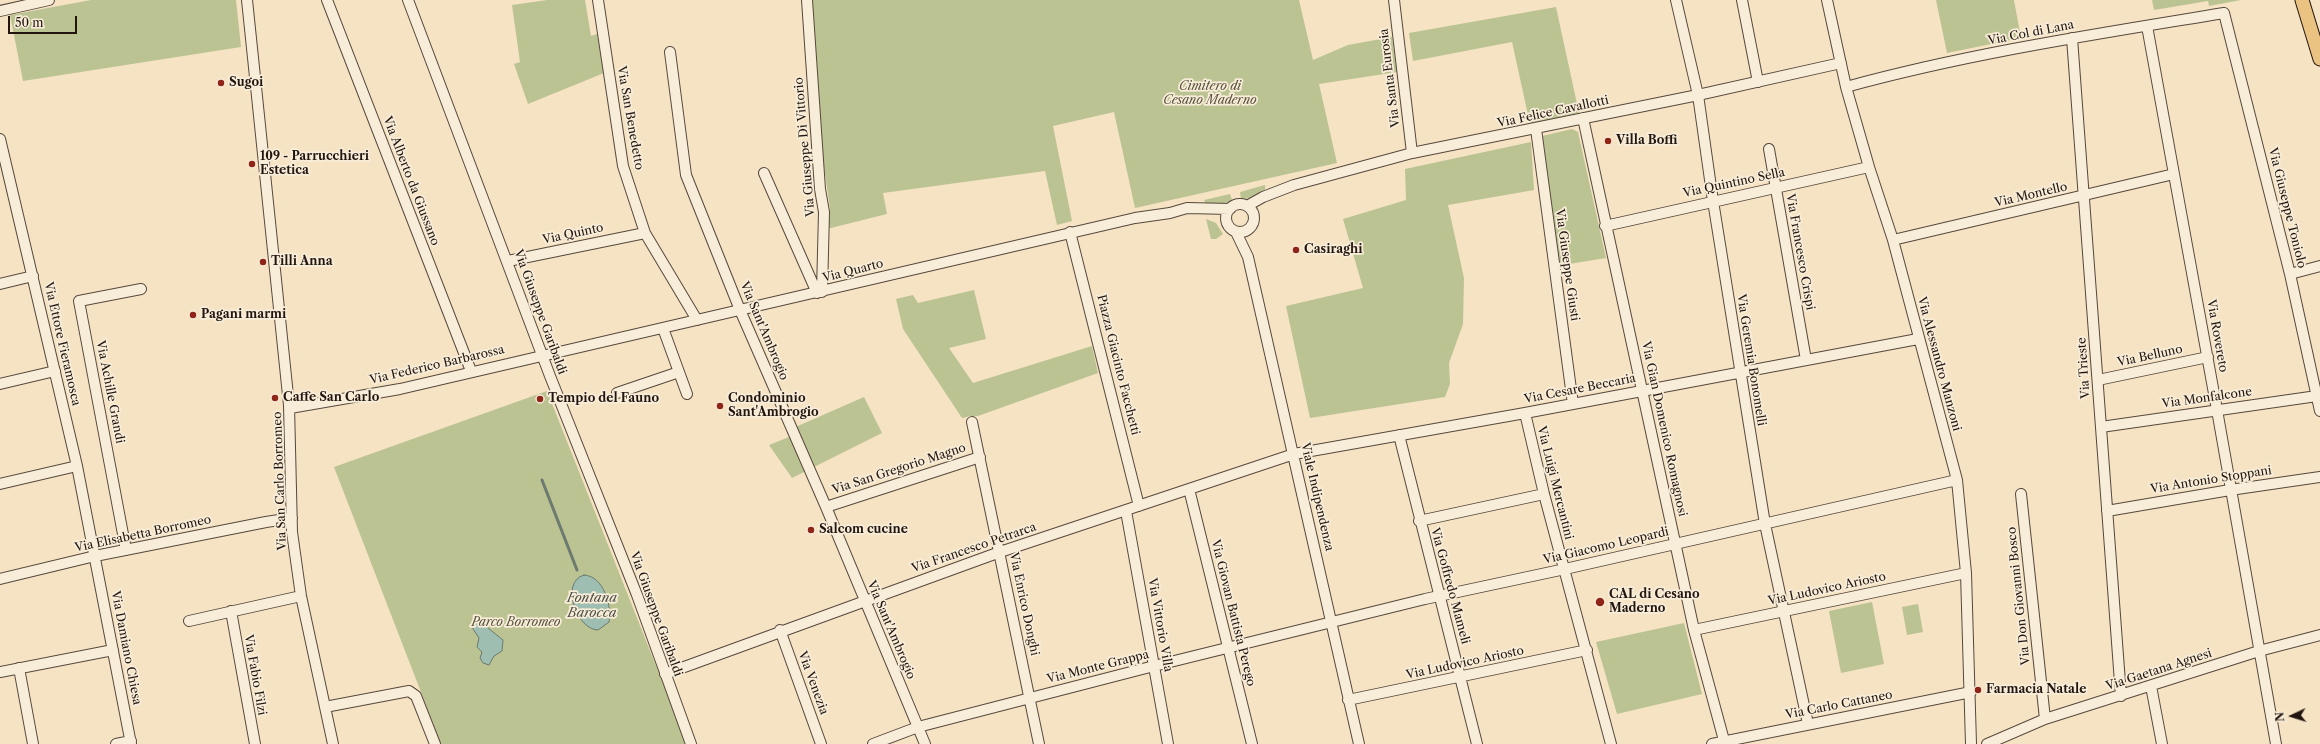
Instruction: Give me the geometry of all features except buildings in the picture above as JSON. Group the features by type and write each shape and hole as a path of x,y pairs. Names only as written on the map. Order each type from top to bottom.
{"main road":[{"path":"2302,0 2320,59"}],"street":[{"path":"0,11 49,0"},
{"name":"Via San Carlo Borromeo","path":"247,0 290,408 292,518 301,596 333,744"},
{"name":"Via Alberto da Giussano","path":"327,0 471,371"},
{"name":"Via Giuseppe Garibaldi","path":"408,0 542,354 637,595 692,744"},
{"name":"Via San Benedetto","path":"598,0 623,166 645,232 697,320"},
{"name":"Via Giuseppe Di Vittorio","path":"807,0 820,189 824,212 819,293"},
{"name":"Via Santa Eurosia","path":"1394,0 1412,153"},
{"name":"Via Geremia Bonomelli","path":"1676,0 1698,96 1713,201 1765,524 1808,724"},
{"path":"1742,0 1758,82"},
{"name":"Via Alessandro Manzoni","path":"1826,0 1846,87 1869,167 1894,240 1918,339 1957,480 1966,574 1971,692 1971,744"},
{"name":"Via Col di Lana","path":"1846,87 1897,73 2072,38 2224,13"},
{"name":"Via Giuseppe Toniolo","path":"2224,13 2290,274 2320,411"},
{"name":"Via Rovereto","path":"2147,26 2208,357 2230,490 2276,744"},
{"name":"Via Trieste","path":"2072,38 2121,696"},
{"name":"Via Sant'Ambrogio","path":"670,52 686,175 740,310 826,507 925,744"},
{"name":"Via Felice Cavallotti","path":"1247,206 1263,197 1294,185 1412,153 1698,96 1841,63"},
{"name":"Via Gian Domenico Romagnosi","path":"1583,118 1605,226 1676,542 1694,630 1725,743"},
{"name":"Via Giuseppe Giusti","path":"1536,129 1573,404"},
{"name":"Via Ettore Fieramosca","path":"0,139 77,466 95,556"},
{"name":"Via Francesco Crispi","path":"1769,149 1806,360"},
{"name":"Via Quintino Sella","path":"1605,226 1869,167"},
{"path":"764,173 819,293"},
{"name":"Via Montello","path":"1894,240 2084,197 2174,174"},
{"name":"Via Felice Cavallotti","path":"1254,218 1261,206 1273,194"},
{"path":"1238,205 1247,206 1254,218 1248,230 1236,232 1227,222 1226,217 1230,209 1238,205"},
{"name":"Via Quarto","path":"542,354 819,293 1070,232 1135,218 1195,208 1230,209"},
{"name":"Via Quarto","path":"1170,213 1207,213 1227,222"},
{"name":"Viale Indipendenza","path":"1248,230 1248,257"},
{"name":"Via Quinto","path":"508,261 645,232"},
{"name":"Piazza Giacinto Facchetti","path":"1070,232 1139,506"},
{"name":"Viale Indipendenza","path":"1236,232 1248,257 1359,744"},
{"path":"2290,274 2320,266"},
{"path":"0,284 33,276"},
{"name":"Via Achille Grandi","path":"126,550 79,301 141,289"},
{"path":"664,331 687,394"},
{"name":"Via Cesare Beccaria","path":"1294,454 1525,413 1918,339"},
{"name":"Via Federico Barbarossa","path":"290,408 400,389 542,354"},
{"name":"Via Belluno","path":"2098,380 2208,357"},
{"path":"0,384 55,371"},
{"path":"617,393 679,372"},
{"name":"Via Monfalcone","path":"2101,427 2317,396"},
{"name":"Via Luigi Mercantini","path":"1525,413 1544,494 1611,744"},
{"name":"Via Enrico Donghi","path":"972,422 1031,698 1039,744"},
{"name":"Via Goffredo Mameli","path":"1398,435 1477,744"},
{"name":"Via Francesco Petrarca","path":"665,674 780,630 1000,552 1294,454"},
{"name":"Via San Gregorio Magno","path":"826,507 980,457"},
{"path":"0,484 77,466"},
{"name":"Via Antonio Stoppani","path":"2107,511 2230,490 2320,477"},
{"name":"Via Giacomo Leopardi","path":"1332,621 1438,596 1565,569 1676,542 1765,524 1957,480"},
{"name":"Via Giovan Battista Perego","path":"1189,489 1252,744"},
{"path":"1419,521 1544,494"},
{"name":"Via Don Giovanni Bosco","path":"2021,494 2045,719"},
{"name":"Via Vittorio Villa","path":"1126,511 1168,744"},
{"name":"Via Elisabetta Borromeo","path":"0,580 95,556 292,518"},
{"name":"Via Damiano Chiesa","path":"95,556 131,743"},
{"name":"Via Ludovico Ariosto","path":"1694,630 1966,574"},
{"path":"188,621 301,596"},
{"name":"Via Fabio Filzi","path":"230,612 255,744"},
{"name":"Via Monte Grappa","path":"873,744 918,727 1332,621"},
{"name":"Via Venezia","path":"780,630 821,744"},
{"name":"Via Gaetana Agnesi","path":"1987,744 2045,719 2260,651 2320,635"},
{"path":"0,672 113,650"},
{"name":"Via Ludovico Ariosto","path":"1348,700 1460,678 1587,650"},
{"path":"19,668 33,744"},
{"path":"2151,686 2162,744"},
{"path":"325,707 409,691 416,696 435,744"},
{"name":"Via Carlo Cattaneo","path":"1712,744 1725,743 1808,724 1971,692"},
{"path":"116,744 131,743"}],"green space":[{"path":"91,0 236,0 241,47 23,81 10,15"},
{"path":"547,0 585,0 591,36 597,34 604,73 528,104 514,64 520,62 512,5"},
{"name":"Cimitero di Cesano Maderno","path":"812,0 1299,0 1313,60 1348,45 1392,37 1397,72 1319,84 1337,163 1135,208 1114,112 1053,126 1072,221 1057,225 1045,171 883,193 887,214 827,229 830,209 823,159"},
{"path":"1936,0 2014,0 2021,38 1947,53"},
{"path":"2152,0 2241,0 2209,6 2208,1 2154,10"},
{"path":"1556,7 1579,113 1530,124 1512,42 1413,61 1409,33"},
{"path":"1572,129 1578,132 1606,258 1557,266 1542,136"},
{"path":"1531,142 1534,190 1448,205 1464,278 1463,324 1449,363 1450,384 1445,397 1310,418 1286,306 1363,288 1343,219 1406,200 1405,169"},
{"path":"1265,185 1265,190 1254,198 1241,199 1240,192"},
{"path":"1230,194 1232,200 1224,204 1206,204 1204,200"},
{"path":"1206,219 1216,223 1223,234 1216,239 1211,239"},
{"path":"974,290 986,339 949,348 973,383 1092,346 1098,373 978,416 962,418 903,329 896,299 913,295 918,303"},
{"name":"Parco Borromeo","path":"547,391 687,744 441,744 334,467"},
{"path":"864,397 882,433 792,478 769,445 794,435 791,429"},
{"path":"1872,602 1884,664 1841,673 1829,611"},
{"path":"1918,604 1923,632 1907,635 1902,607"},
{"path":"1684,623 1702,694 1617,714 1596,642"}],"water":[{"name":"Fontana Barocca","path":"584,575 597,581 608,600 610,615 609,622 598,630 590,628 583,622 574,605 572,595 573,587 577,579"},
{"path":"477,623 483,624 503,640 502,651 494,656 489,665 483,663 480,658 482,652 477,647 479,638 473,629"}],"waterway":[{"path":"542,480 577,570"}],"place":[{"name":"Sugoi","path":"221,83"},
{"name":"Villa Boffi","path":"1608,141"},
{"name":"109 - Parrucchieri Estetica","path":"252,164"},
{"name":"Casiraghi","path":"1296,250"},
{"name":"Tilli Anna","path":"263,262"},
{"name":"Pagani marmi","path":"193,315"},
{"name":"Caffe San Carlo","path":"275,398"},
{"name":"Tempio del Fauno","path":"540,399"},
{"name":"Condominio Sant'Ambrogio","path":"720,406"},
{"name":"Salcom cucine","path":"811,530"},
{"name":"CAL di Cesano Maderno","path":"1600,602"},
{"name":"Farmacia Natale","path":"1978,690"}]}
